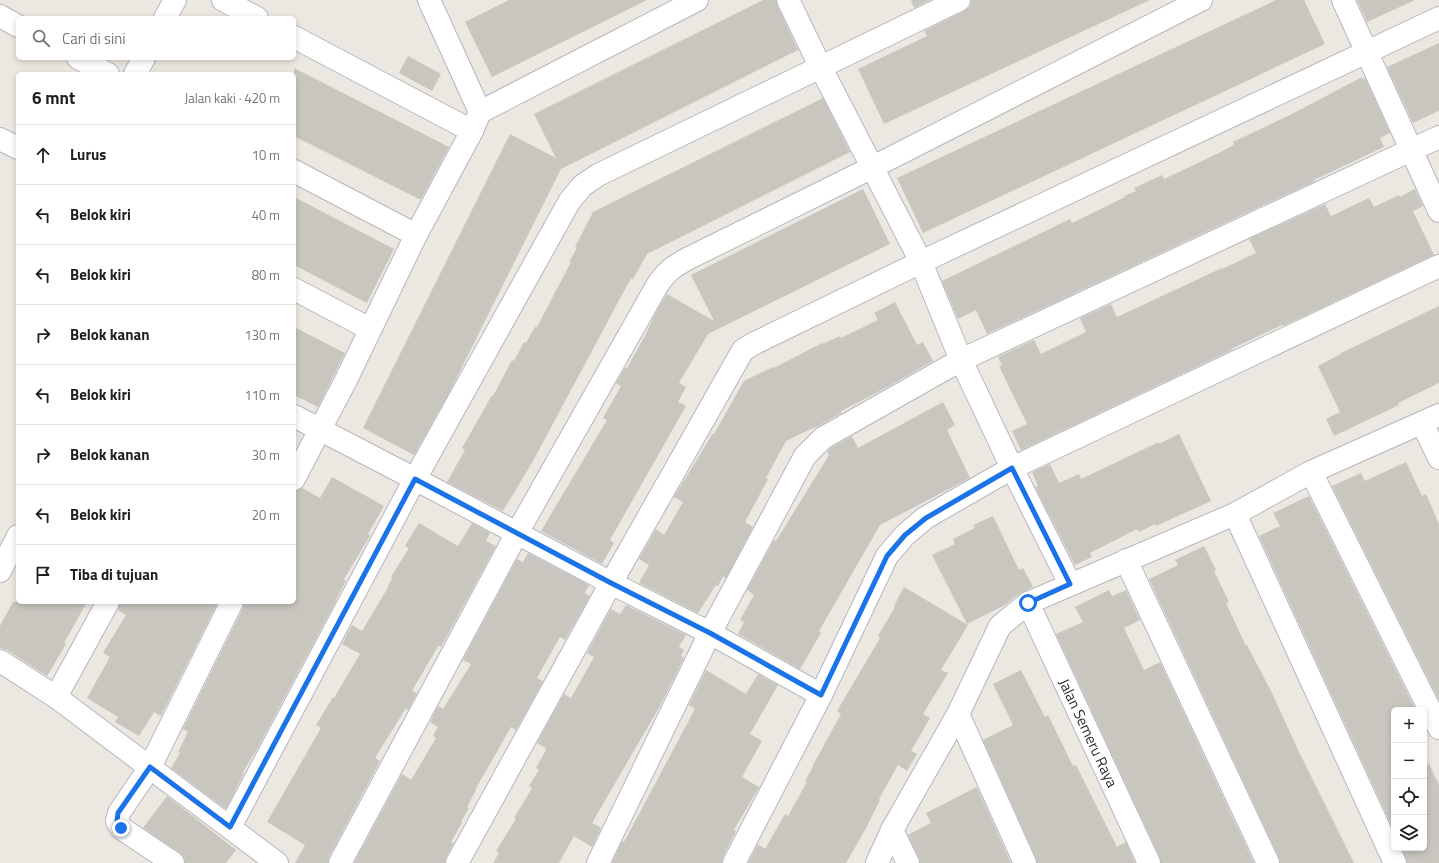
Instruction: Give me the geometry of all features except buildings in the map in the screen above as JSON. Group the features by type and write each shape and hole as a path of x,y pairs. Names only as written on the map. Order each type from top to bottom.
{"street":[{"path":"166,16 175,0"},
{"path":"223,0 253,16"},
{"path":"429,0 476,121"},
{"path":"296,475 346,380 416,235 476,121 697,0"},
{"path":"788,0 820,66 921,262 961,360 1012,468 1070,584"},
{"path":"230,827 415,479 569,202 582,186 598,175 820,66 959,0"},
{"path":"340,863 516,533 658,284 666,273 687,259 873,167 1201,0"},
{"path":"1343,0 1439,211"},
{"path":"0,16 16,25"},
{"path":"457,863 611,583 743,350 760,340 921,262 1439,18"},
{"path":"296,38 476,121"},
{"path":"82,60 104,72"},
{"path":"136,72 143,60"},
{"path":"598,863 710,633 805,456 823,438 961,360 1439,137"},
{"path":"0,139 16,147"},
{"path":"296,172 416,235"},
{"path":"734,863 821,695 887,556 905,535 926,518 1012,468 1439,266"},
{"path":"296,291 370,329"},
{"path":"296,417 611,583 710,633 821,695"},
{"path":"877,863 892,830 958,714 1000,626 1028,603 1235,514 1311,472 1431,419 1439,458"},
{"path":"1311,472 1439,728"},
{"path":"1235,514 1395,863"},
{"path":"0,570 16,540"},
{"path":"1126,560 1268,863"},
{"name":"Jalan Semeru Raya","path":"1028,603 1149,863"},
{"path":"56,697 107,604"},
{"path":"173,863 121,828 117,821 118,813 150,767 231,604"},
{"path":"0,661 56,697 277,863"},
{"path":"958,714 1026,863"},
{"path":"892,830 908,863"}],"route":[{"path":"121,828 117,821 118,813 150,767 230,827 415,479 611,583 710,633 821,695 887,556 905,535 926,518 1012,468 1070,584 1028,603"}]}
